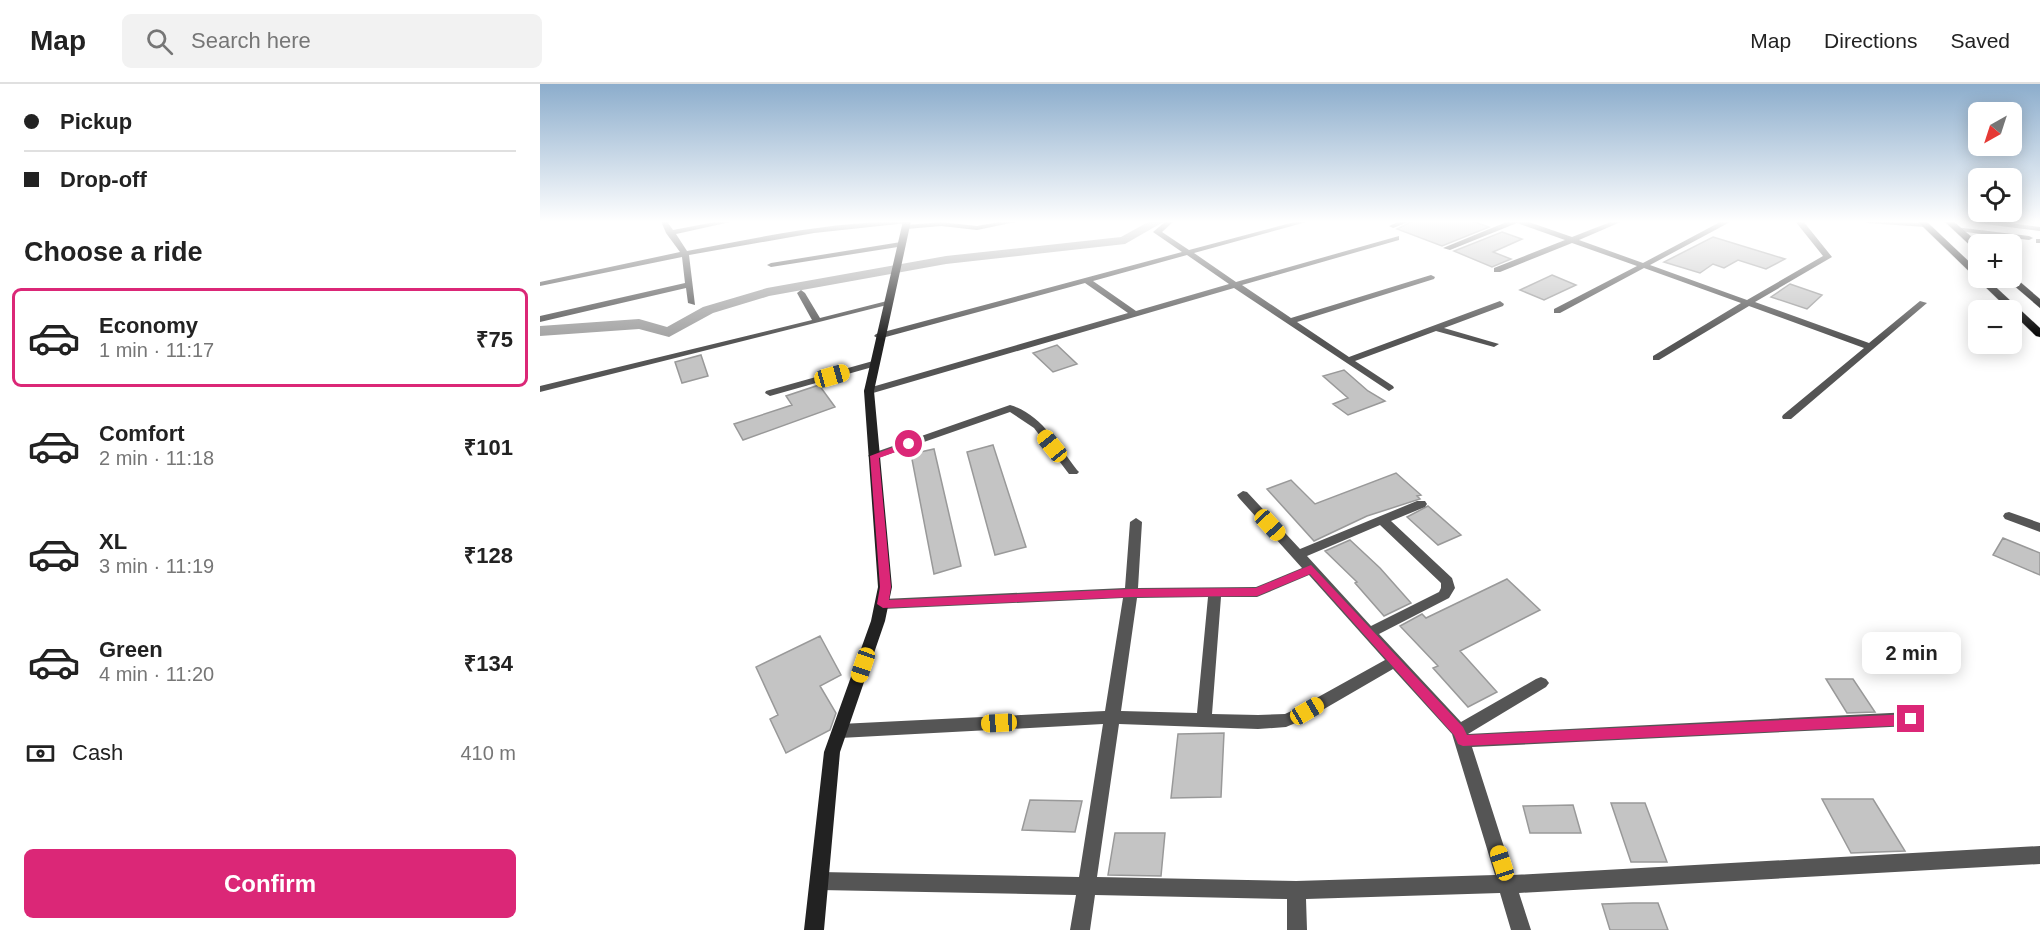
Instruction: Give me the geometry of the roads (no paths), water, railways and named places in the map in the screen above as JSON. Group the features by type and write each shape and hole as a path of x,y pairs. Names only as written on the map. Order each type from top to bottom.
{"main road":[{"path":"1963,260 2040,334"},
{"path":"2021,288 2040,305"}],"street":[{"path":"540,284 654,260"},
{"path":"686,260 692,303"},
{"path":"771,265 799,260"},
{"path":"814,930 828,770 883,604 885,587 869,391 879,336 898,260"},
{"path":"879,336 1166,260"},
{"path":"1201,260 1389,388"},
{"path":"869,391 1319,260"},
{"path":"1497,270 1521,260"},
{"path":"1629,260 1871,347"},
{"path":"1557,311 1654,260"},
{"path":"1656,358 1821,260"},
{"path":"1292,321 1431,277"},
{"path":"1088,281 1135,314"},
{"path":"540,318 689,285"},
{"path":"801,293 817,321"},
{"path":"1787,417 1923,303"},
{"path":"540,389 887,304"},
{"path":"1348,360 1500,304"},
{"path":"1435,328 1494,344"},
{"path":"770,393 873,364"},
{"path":"874,456 1010,408 1024,412 1036,424 1073,472"},
{"path":"1243,495 1461,736 1521,930"},
{"path":"1298,555 1421,504"},
{"path":"2009,516 2040,528"},
{"path":"1369,633 1444,595 1448,588 1447,581 1382,520"},
{"path":"1080,930 1131,593 1136,522"},
{"path":"883,604 1131,593 1257,592 1311,569"},
{"path":"1204,720 1215,593"},
{"path":"840,731 1112,717 1286,720 1307,711 1395,661"},
{"path":"1461,736 1541,683"},
{"path":"1461,736 1911,719"},
{"path":"820,881 1296,890 1508,884 2040,855"},
{"path":"1296,890 1297,930"}],"waterway":[{"path":"540,331 639,324 669,332 708,310 767,292 943,260"}]}
